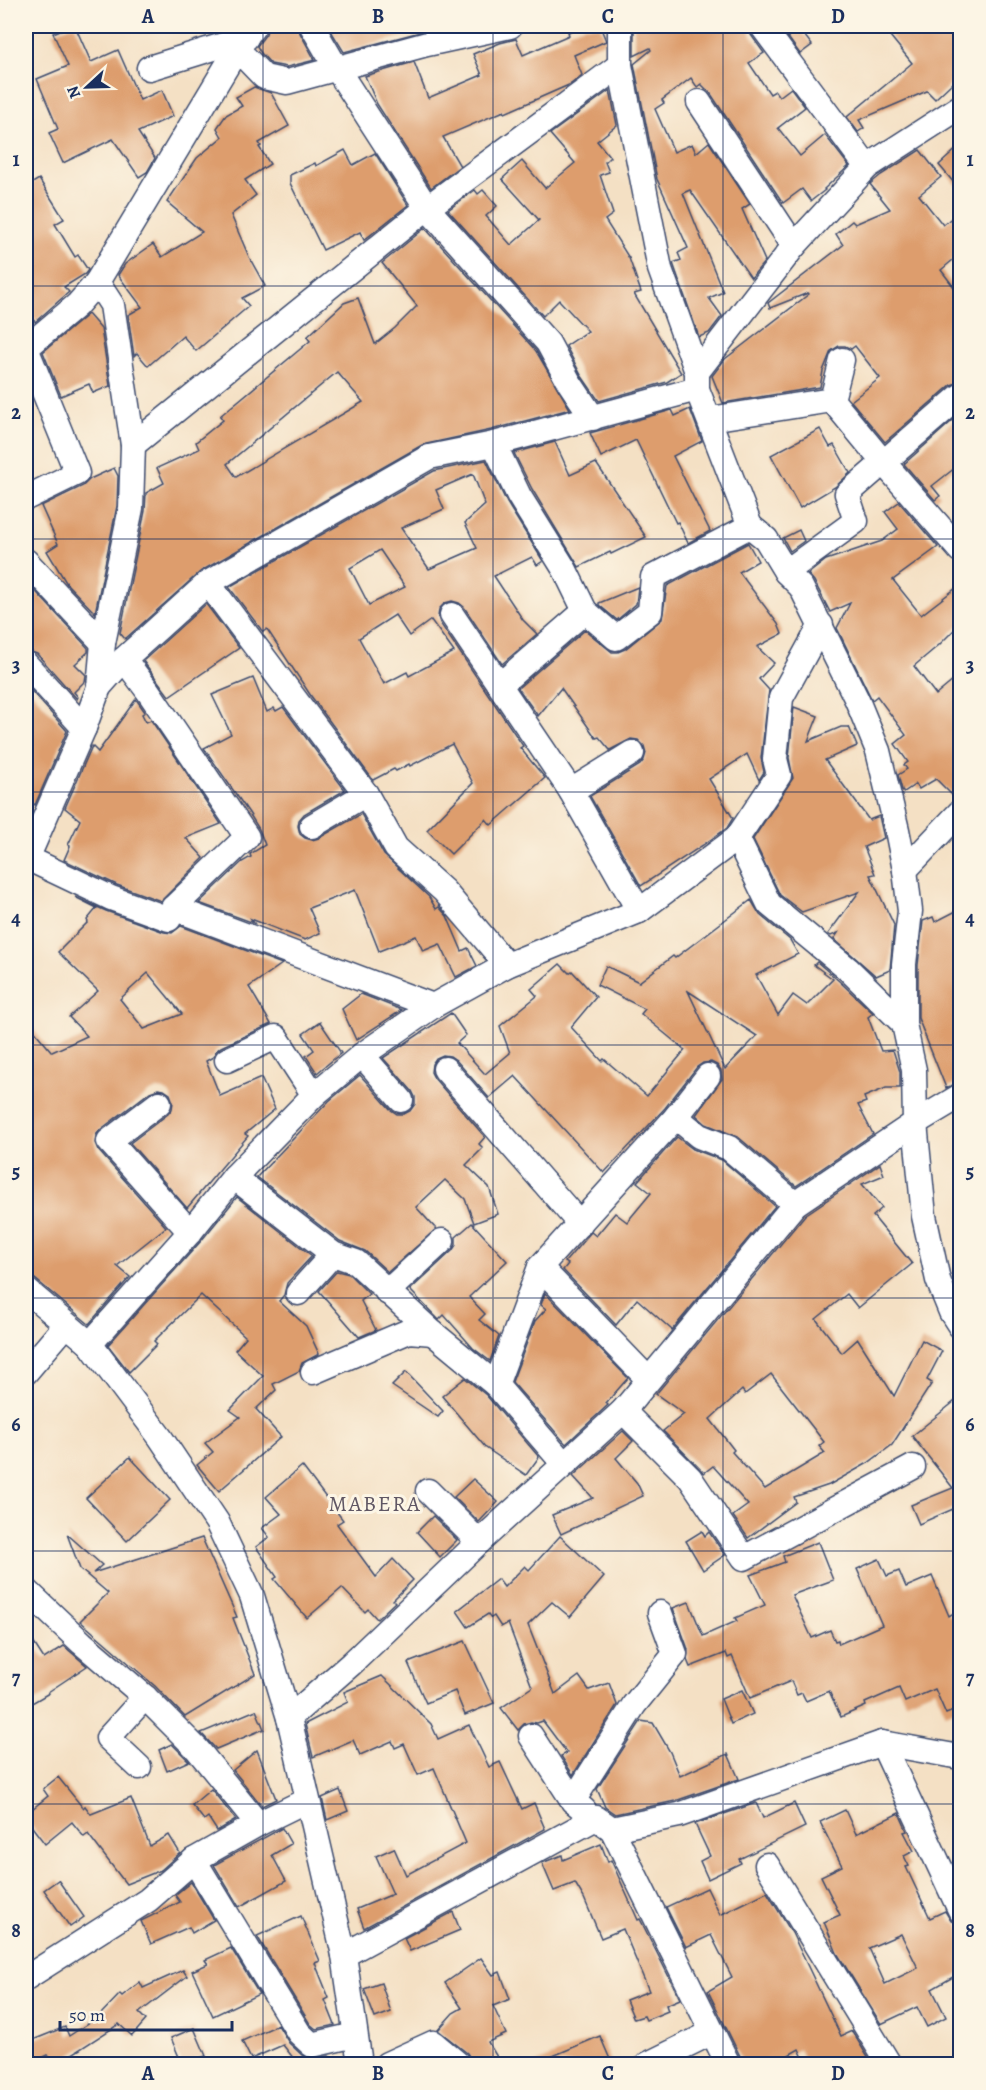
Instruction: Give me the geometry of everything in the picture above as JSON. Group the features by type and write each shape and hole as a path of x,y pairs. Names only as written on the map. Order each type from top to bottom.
{"street":[{"path":"312,26 337,69 427,208 548,343 569,382 593,418"},
{"path":"246,38 264,77 287,82 427,44 510,26"},
{"path":"620,26 620,65 660,268 713,434 750,526 766,539 786,572 801,587 857,700 878,751 905,870 910,911 904,964 904,1024 914,1070 915,1123 924,1216 938,1280 960,1326"},
{"path":"762,26 867,167"},
{"path":"149,69 246,38"},
{"path":"26,498 77,473 26,348 77,305 97,282 246,38"},
{"path":"133,445 427,208 620,65"},
{"path":"699,102 794,246"},
{"path":"99,687 124,659 208,583 429,457 494,444 593,418 697,381 794,246 867,167 960,107"},
{"path":"97,282 112,305 133,445 131,508 103,643 99,687 84,728 33,818 26,860 111,898 169,919 173,908 247,837 124,659"},
{"path":"831,400 842,360"},
{"path":"786,572 856,521 847,494 960,396"},
{"path":"710,419 831,400"},
{"path":"831,400 960,550"},
{"path":"494,444 519,496 565,570 585,611 616,638 651,612 652,577 750,526"},
{"path":"26,561 103,643"},
{"path":"208,583 366,794 396,848 444,891 507,965"},
{"path":"501,684 585,611"},
{"path":"452,615 501,684 571,791 639,911"},
{"path":"90,1344 190,1232 234,1177 314,1095 362,1055 433,1006 507,965 639,911 737,838 779,775 775,759 781,698 821,625"},
{"path":"26,664 84,728"},
{"path":"571,791 632,753"},
{"path":"312,826 366,794"},
{"path":"905,870 960,812"},
{"path":"737,838 769,904 849,970 904,1024"},
{"path":"173,908 433,1006"},
{"path":"227,1060 276,1037 314,1095"},
{"path":"362,1055 401,1100"},
{"path":"445,1069 580,1224"},
{"path":"496,1385 540,1267 676,1117 708,1076"},
{"path":"289,1718 351,1664 479,1542 623,1411 795,1204 915,1123 960,1096"},
{"path":"159,1104 109,1141 190,1232"},
{"path":"676,1117 699,1136 729,1148 795,1204"},
{"path":"234,1177 333,1254 356,1262 433,1333 496,1385 564,1464"},
{"path":"387,1292 442,1241"},
{"path":"298,1293 333,1254"},
{"path":"540,1267 648,1379"},
{"path":"26,1290 90,1344 160,1437 217,1522 252,1596 289,1718 344,1955 360,2064"},
{"path":"26,1372 66,1325"},
{"path":"313,1372 410,1331 433,1333"},
{"path":"623,1411 690,1478 744,1558 913,1467"},
{"path":"428,1491 479,1542"},
{"path":"26,1590 82,1643 145,1697 197,1749 258,1824"},
{"path":"573,1801 634,1705 675,1654 660,1612"},
{"path":"139,1767 108,1738 145,1697"},
{"path":"531,1736 573,1801 604,1823 728,2064"},
{"path":"344,1955 604,1823 679,1815 882,1743 960,1757"},
{"path":"882,1743 960,1910"},
{"path":"26,1978 148,1900 194,1860 307,1800"},
{"path":"194,1860 299,2033 312,2045 355,2035"},
{"path":"767,1865 889,2064"},
{"path":"648,2064 711,2033"},
{"path":"387,2064 433,2043 458,2064"}],"building":[{"path":"75,26 91,62 118,50 140,100 162,90 173,116 138,132 155,158 147,172 139,177 113,139 63,163 49,133 58,129 37,79 68,66 53,33"},
{"path":"268,26 298,26 315,60 287,67 271,64 257,46 266,34"},
{"path":"328,26 438,26 439,27 344,52"},
{"path":"584,26 600,26 606,41 574,55 582,75 571,84 443,137 460,166 431,188 377,104 365,76 414,62 428,98 482,75 473,54 516,39 523,55"},
{"path":"634,26 748,26 751,35 764,53 749,63 770,94 775,91 779,97 791,88 805,107 778,128 800,156 825,135 849,166 811,201 802,189 783,203 711,94 701,84 697,87 691,78 662,100 664,103 655,109 674,152 692,144 696,153 709,142 750,204 742,209 765,261 751,278 690,190 683,193 723,292 709,298 722,316 709,333 699,337 673,263 681,260 678,253 688,248 657,179 634,64 651,50 650,48 634,56"},
{"path":"797,26 812,45 800,54 784,32"},
{"path":"882,26 960,26 960,92 952,83 935,99 927,91 859,120 864,128 858,132 847,117 912,63"},
{"path":"254,87 271,93 289,126 259,143 261,146 259,147 270,164 245,180 256,195 231,215 249,257 265,286 242,298 249,306 196,351 183,336 148,366 137,353 134,356 128,315 142,307 118,275 125,264 153,244 162,257 202,232 167,202 197,158 222,137 217,128 226,115 242,106 236,97"},
{"path":"610,90 617,125 597,141 610,157 605,162 609,172 600,175 613,214 605,220 629,258 641,292 634,294 681,373 667,382 599,401 581,375 566,346 588,331 559,300 543,316 448,210 475,190 478,194 483,190 497,206 486,216 511,245 539,220 502,179 522,161 545,188 575,163 550,134"},
{"path":"960,146 960,190 939,165"},
{"path":"345,150 353,165 375,153 408,205 364,240 360,232 323,250 290,183 290,175 315,163 316,166"},
{"path":"920,150 941,177 919,195 943,225 960,211 960,254 941,270 960,295 960,382 951,385 885,442 851,401 880,378 855,346 851,349 839,346 831,351 823,371 820,387 723,403 712,376 725,359 809,294 770,308 768,303 843,245 836,234 852,221 855,224 890,209 870,184"},
{"path":"39,179 64,219 55,224 75,257 78,255 88,270 64,287 69,292 35,322 26,305 26,187"},
{"path":"425,228 536,351 570,409 422,445 201,571 125,639 120,633 145,511 146,493 164,483 157,468 199,449 196,442 223,420 220,416 310,341 307,337 344,303 358,298 375,344 395,328 417,306 382,263","holes":["337,372 363,402 236,477 227,464"]},
{"path":"88,314 101,329 110,386 93,393 89,384 61,396 43,352"},
{"path":"690,409 702,441 673,456 710,531 688,543 636,440 601,457 590,433 672,410 675,416"},
{"path":"960,414 960,464 932,486 940,496 935,500 904,464"},
{"path":"820,429 830,447 834,445 850,473 835,487 800,508 771,455"},
{"path":"555,442 570,475 596,463 646,537 579,567 532,489 514,453"},
{"path":"486,460 507,503 543,561 537,565 532,557 494,576 523,620 537,634 502,664 464,607 452,601 445,603 439,609 440,623 523,746 520,748 545,778 491,825 486,819 451,854 427,830 473,783 452,744 410,766 409,764 396,771 394,769 373,780 311,696 267,629 263,632 229,587 434,471","holes":["473,474 485,505 465,523 477,548 429,569 401,528 444,509 436,490","380,550 405,587 369,605 350,568","395,615 409,636 431,620 454,652 409,676 407,672 384,684 359,638"]},
{"path":"114,468 118,476 117,506 95,613 67,584 47,551 58,544 41,506"},
{"path":"899,502 938,547 893,580 921,615 960,585 960,624 914,666 936,695 960,675 960,798 956,799 936,779 919,789 916,784 904,792 902,790 898,775 907,769 904,765 908,762 895,744 906,735 877,696 872,700 837,628 850,603 830,612 808,574 826,560 882,541 898,529 885,512"},
{"path":"799,530 804,541 790,551 783,538"},
{"path":"748,543 758,561 739,572 778,624 782,634 757,647 774,663 759,679 769,690 761,758 764,772 759,780 747,754 709,779 733,818 727,828 641,886 590,796 640,765 646,753 644,746 638,740 631,739 610,750 599,737 596,738 561,688 538,716 518,688 585,630 612,652 625,649 662,619 667,586"},
{"path":"26,581 88,648 88,652 75,664 86,675 85,681 74,692 77,699 37,654 26,650"},
{"path":"638,587 636,604 617,620 599,605 599,603"},
{"path":"206,604 239,648 169,696 143,661"},
{"path":"253,678 267,712 283,707 345,790 304,814 299,820 300,834 312,840 319,838 361,814 384,855 429,897 436,909 439,907 447,916 462,951 468,948 477,966 456,977 440,944 423,951 416,936 379,951 355,890 309,908 320,933 305,940 251,919 254,923 199,903 242,862 251,857 250,854 265,845 249,813 204,748 231,734 212,695"},
{"path":"26,685 67,731 35,805 26,797"},
{"path":"136,699 145,712 142,714 146,722 151,720 221,824 186,838 204,858 161,901 117,885 64,860 70,846 68,845 80,820 65,808 92,746 98,752"},
{"path":"794,707 818,716 808,741 841,727 849,727 857,746 825,760 869,820 879,816 884,838 864,847 875,874 870,875 894,925 890,970 876,976 834,939 838,933 831,936 828,934 859,892 802,912 780,895 753,839 793,778 789,758"},
{"path":"75,897 164,932 172,933 181,926 282,964 249,987 271,1024 221,1047 213,1057 206,1061 220,1096 261,1078 275,1109 245,1134 248,1136 187,1208 130,1143 168,1114 173,1102 170,1094 158,1089 150,1092 96,1135 95,1143 98,1150 166,1227 117,1266 130,1277 89,1324 35,1279 26,1276 26,1021 52,1052 87,1036 69,1017 98,991 58,952 88,922 87,920 97,908","holes":["148,973 182,1014 144,1029 120,999"]},
{"path":"751,900 760,915 790,940 798,954 756,975 778,1015 793,995 807,1005 833,979 814,965 817,962 873,1013 868,1017 881,1051 893,1050 900,1072 900,1088 886,1088 864,1097 866,1102 858,1105 873,1134 796,1186 738,1137 706,1124 696,1115 722,1079 721,1070 717,1065 711,1062 703,1063 697,1067 665,1108 604,1173 515,1076 489,1098 456,1060 443,1055 436,1058 431,1072 485,1137 479,1144 483,1148 466,1165 489,1187 498,1214 474,1223 465,1199 445,1180 416,1207 436,1229 388,1272 365,1251 340,1241 257,1177 329,1101 360,1075 391,1110 397,1114 410,1111 415,1104 412,1091 383,1058 451,1013 466,1035 457,1043 485,1074 510,1053 500,1026 537,996 531,989 560,964 569,973 572,971 596,997 571,1027 602,1061 604,1059 647,1096 685,1050 641,1014 645,1009 597,985 606,966 639,982 673,956 675,958","holes":["688,991 757,1036 725,1069"]},
{"path":"960,909 960,1082 946,1088 918,1018 918,965 923,921 933,917 935,922"},
{"path":"361,994 402,1010 356,1040 342,1009"},
{"path":"320,1022 341,1053 317,1073 306,1056 314,1050 303,1034"},
{"path":"677,1137 693,1149 722,1160 775,1206 672,1330 637,1299 616,1325 563,1270 568,1264 565,1262 591,1232 596,1236 615,1213 627,1222 651,1193 637,1182"},
{"path":"880,1164 884,1175 862,1184 882,1208 873,1216 912,1264 858,1308 847,1294 816,1319 842,1353 858,1339 894,1396 922,1340 942,1351 927,1380 932,1383 892,1445 868,1463 829,1485 794,1497 796,1502 748,1538 733,1516 748,1505 713,1466 704,1473 663,1431 684,1414 656,1394 805,1215","holes":["771,1374 824,1442 819,1446 825,1453 765,1489 732,1452 734,1450 710,1419 742,1390 745,1394"]},
{"path":"237,1197 312,1256 287,1283 284,1295 279,1301 306,1326 319,1354 302,1363 299,1371 273,1384 276,1390 256,1409 281,1437 219,1491 197,1465 213,1452 205,1443 240,1417 230,1410 263,1376 235,1350 246,1337 201,1295 154,1341 157,1344 129,1372 108,1345"},
{"path":"472,1223 507,1261 469,1297 485,1314 479,1320 499,1336 490,1361 473,1348 444,1315 439,1320 410,1290 452,1251 456,1245 456,1237"},
{"path":"337,1271 349,1274 369,1294 361,1301 376,1330 359,1337 319,1291"},
{"path":"545,1293 628,1378 606,1403 608,1405 566,1444 512,1382 535,1321 546,1309 541,1305"},
{"path":"406,1372 443,1411 438,1417 392,1386"},
{"path":"465,1378 486,1395 539,1457 526,1475 486,1448 442,1396"},
{"path":"960,1397 960,1506 919,1524 911,1505 953,1488 912,1436"},
{"path":"623,1431 633,1441 616,1458 637,1483 643,1496 561,1534 552,1515 593,1498 573,1476"},
{"path":"130,1457 170,1500 127,1541 86,1498"},
{"path":"302,1466 343,1520 337,1524 376,1577 393,1559 413,1580 377,1619 368,1609 365,1612 342,1588 307,1618 274,1579 277,1577 256,1547 269,1537 262,1528 281,1514 266,1497"},
{"path":"473,1479 498,1502 479,1522 454,1497"},
{"path":"433,1516 457,1540 440,1557 417,1532"},
{"path":"702,1531 705,1536 709,1532 725,1555 703,1570 686,1541"},
{"path":"67,1534 102,1565 93,1573 202,1538 237,1617 233,1618 255,1674 185,1717 155,1686 80,1621 108,1593 80,1569"},
{"path":"560,1536 604,1577 570,1617 552,1602 528,1625 555,1694 579,1676 589,1690 609,1683 617,1705 573,1775 561,1756 567,1753 543,1721 524,1724 518,1730 501,1708 532,1687 508,1623 501,1627 494,1616 491,1618 488,1614 468,1627 457,1611 498,1579 504,1587 525,1566 529,1570"},
{"path":"818,1542 833,1580 792,1595 812,1638 830,1630 839,1644 882,1625 857,1569 879,1559 887,1576 899,1571 906,1587 932,1576 949,1616 960,1609 960,1708 946,1714 935,1689 905,1702 899,1688 841,1717 829,1691 806,1701 802,1693 797,1695 791,1681 750,1698 732,1656 728,1658 726,1653 690,1667 687,1660 688,1649 673,1608 689,1602 703,1636 737,1621 735,1618 765,1605 750,1575 785,1562 783,1556"},
{"path":"26,1631 44,1659 64,1646 87,1666 32,1703 26,1692"},
{"path":"465,1641 494,1703 465,1715 455,1691 426,1703 408,1663"},
{"path":"382,1676 431,1724 438,1739 469,1725 489,1767 500,1762 522,1809 534,1803 545,1829 364,1928 357,1909 393,1894 376,1856 394,1848 406,1875 466,1843 434,1768 418,1775 404,1744 395,1748 392,1741 360,1755 353,1740 313,1757 305,1724 348,1702 344,1692"},
{"path":"742,1690 753,1714 731,1724 721,1699"},
{"path":"256,1710 264,1729 216,1749 201,1733"},
{"path":"641,1721 653,1723 670,1752 680,1776 728,1754 739,1779 675,1801 615,1814 605,1807 597,1789"},
{"path":"172,1744 189,1761 167,1771 159,1750"},
{"path":"257,1750 276,1799 262,1806 233,1770"},
{"path":"58,1777 83,1808 85,1806 91,1814 131,1798 150,1846 169,1835 180,1853 161,1870 126,1884 88,1834 84,1837 72,1822 45,1844 26,1819 26,1814 48,1796 43,1789"},
{"path":"211,1789 236,1820 217,1831 208,1817 204,1820 192,1805"},
{"path":"340,1790 348,1811 327,1820 322,1798"},
{"path":"756,1803 763,1818 794,1803 805,1827 739,1859 741,1863 708,1879 700,1861 710,1856 695,1824"},
{"path":"845,1810 856,1834 899,1813 907,1831 904,1832 914,1851 904,1856 909,1866 906,1867 930,1918 945,1911 951,1921 958,1924 960,1930 960,1973 932,1989 946,2017 927,2027 917,2007 881,2024 837,1953 824,1922 840,1915 821,1876 842,1866 820,1822","holes":["901,1934 918,1968 885,1984 869,1948"]},
{"path":"282,1828 291,1844 272,1855 286,1881 239,1907 214,1865"},
{"path":"601,1844 608,1862 611,1860 638,1920 640,1919 680,1999 666,2005 668,2011 646,2020 644,2016 634,2019 626,2000 649,1991 623,1929 601,1938 575,1883 554,1891 542,1863 562,1855 563,1860"},
{"path":"58,1880 84,1917 70,1927 44,1890"},
{"path":"191,1882 214,1920 192,1933 189,1927 151,1944 141,1921 180,1902 175,1895"},
{"path":"707,1888 720,1915 767,1892 792,1933 841,2036 852,2031 872,2064 806,2064 799,2049 773,2064 742,2064 708,1991 732,1977 711,1935 686,1947 666,1907"},
{"path":"453,1912 460,1930 410,1951 404,1938"},
{"path":"301,1916 320,1961 315,1963 329,1998 325,2000 335,2025 316,2029 310,2024 257,1936"},
{"path":"231,1948 259,1994 213,2016 192,1971 208,1964 205,1960"},
{"path":"481,1958 493,1975 500,1972 510,1999 493,2006 506,2034 488,2042 497,2057 491,2064 474,2064 467,2053 438,2030 453,2013 462,2008 445,1983"},
{"path":"183,1970 187,1976 139,2013 146,2020 132,2036 119,2024 57,2064 54,2064 48,2055 35,2061 28,2042 65,2027 69,2036 99,2016 120,1994 122,1996 140,1982 143,1988"},
{"path":"381,1983 391,2012 375,2018 364,1989"},
{"path":"278,2025 289,2043 303,2056 315,2059 329,2056 337,2064 298,2064 283,2045 251,2059 242,2041"},
{"path":"194,2028 206,2056 182,2064 171,2038"},
{"path":"600,2036 612,2064 534,2064"}],"district":[{"name":"MABERA","path":"375,1504"}]}
